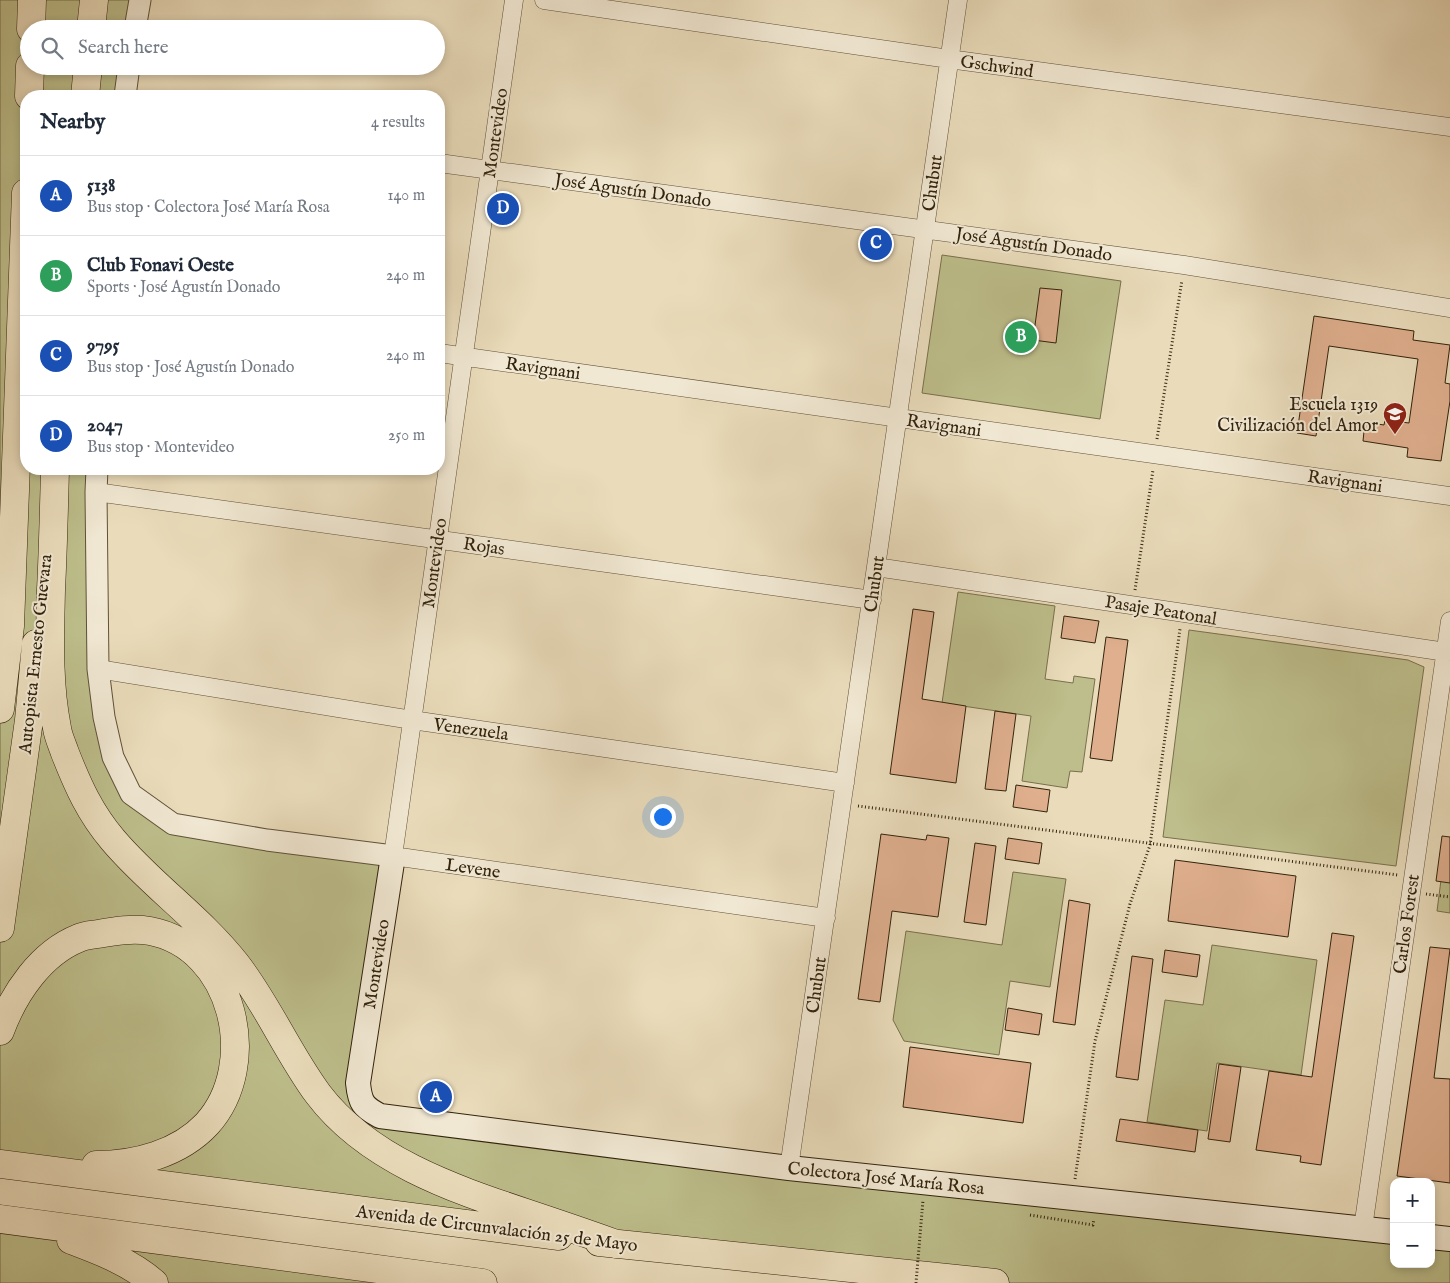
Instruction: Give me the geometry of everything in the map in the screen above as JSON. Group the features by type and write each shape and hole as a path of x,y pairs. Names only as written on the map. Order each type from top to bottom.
{"highway":[{"path":"31,20 32,0"},
{"path":"93,20 94,0"},
{"path":"29,90 30,75"},
{"path":"86,90 87,75"},
{"name":"Autopista Ernesto Guevara","path":"0,710 10,626 16,508 20,342"},
{"path":"0,532 7,493 18,391"},
{"name":"Autopista Ernesto Guevara","path":"0,928 28,720 54,475"},
{"path":"55,475 50,639 52,685 57,730 90,810 113,840 138,866 203,926 235,963 260,998 289,1052 319,1096 346,1124 374,1146 416,1170 472,1195 616,1244"},
{"path":"0,1031 4,1020 28,978 54,952 80,937 113,931 150,931 165,935 191,950 210,969 219,982 231,1013 235,1050 230,1082 216,1112 195,1135 173,1149 130,1162 34,1168"},
{"name":"Avenida de Circunvalación 25 de Mayo","path":"0,1164 616,1244 995,1283"},
{"path":"0,1219 483,1283"},
{"path":"30,1224 106,1253 146,1276 154,1283"}],"main road":[{"name":"Montevideo","path":"380,1116 366,1108 360,1097 358,1083 392,856"},
{"name":"Colectora José María Rosa","path":"380,1116 790,1168 1390,1231"},
{"path":"1435,1237 1450,1239"}],"street":[{"path":"137,20 140,0"},
{"name":"Montevideo","path":"392,856 514,0"},
{"name":"Gschwind","path":"544,0 949,60 1450,127"},
{"name":"Chubut","path":"790,1168 958,0"},
{"path":"126,90 128,75"},
{"name":"José Agustín Donado","path":"445,164 1184,265 1450,308"},
{"name":"Ravignani","path":"445,354 1450,496"},
{"path":"97,475 98,669"},
{"name":"Rojas","path":"96,492 872,600"},
{"name":"Pasaje Peatonal","path":"876,567 1446,652"},
{"name":"Carlos Forest","path":"1363,1228 1450,621"},
{"name":"Venezuela","path":"98,669 412,720 845,783"},
{"name":"Levene","path":"98,669 104,717 113,757 131,794 173,824 267,840 826,918"}],"path":[{"path":"1132,605 1184,265"},
{"path":"1072,1198 1095,1041 1130,904 1150,845 1183,613"},
{"path":"842,804 1150,845 1412,885 1450,897"},
{"path":"916,1283 924,1200"}],"green space":[{"path":"0,0 140,0 137,20 20,20 20,75 128,75 126,90 20,90 20,475 97,475 98,669 131,794 173,824 393,856 366,1108 1390,1232 1390,1268 1435,1268 1435,1237 1450,1239 1450,1283 995,1283 0,1164"},
{"path":"942,255 1121,281 1100,419 922,393"},
{"path":"958,592 1055,606 1045,679 1073,683 1074,676 1095,679 1082,772 1070,771 1067,788 1022,781 1031,716 942,703"},
{"path":"1189,630 1408,660 1424,667 1396,866 1163,837"},
{"path":"1013,872 1066,879 1050,987 1010,981 999,1055 904,1041 893,1020 906,931 1002,945"},
{"path":"1441,880 1450,882 1450,913 1437,911"},
{"path":"1212,945 1317,960 1301,1075 1217,1063 1207,1131 1147,1122 1165,1000 1203,1005"},
{"path":"0,1219 483,1283 0,1283"}],"building":[{"path":"1040,288 1062,290 1056,343 1033,340"},
{"path":"1314,316 1414,331 1413,340 1450,345 1445,383 1450,384 1450,401 1441,461 1407,457 1408,448 1363,441 1365,422 1384,425 1385,420 1409,423 1418,359 1329,346 1316,436 1297,433"},
{"path":"913,609 934,612 922,699 966,706 956,783 890,774"},
{"path":"1064,616 1099,621 1095,643 1061,638"},
{"path":"1106,637 1128,640 1112,761 1090,758"},
{"path":"995,711 1016,714 1006,791 985,789"},
{"path":"1016,785 1050,790 1047,812 1013,807"},
{"path":"881,834 926,840 927,835 949,838 938,917 892,911 880,1002 858,999"},
{"path":"1442,836 1450,837 1450,883 1436,881"},
{"path":"1008,838 1042,843 1039,864 1005,859"},
{"path":"975,843 996,846 986,925 964,922"},
{"path":"1175,860 1296,876 1288,937 1168,921"},
{"path":"1069,900 1090,904 1075,1025 1053,1022"},
{"path":"1332,933 1354,936 1321,1165 1300,1162 1301,1156 1256,1150 1269,1071 1312,1077"},
{"path":"1430,947 1450,949 1434,1078 1450,1079 1450,1183 1435,1181 1435,1178 1397,1176"},
{"path":"1165,950 1200,955 1197,977 1162,972"},
{"path":"1132,956 1153,959 1138,1080 1116,1077"},
{"path":"1008,1008 1042,1014 1039,1035 1005,1030"},
{"path":"910,1047 1031,1063 1023,1123 903,1107"},
{"path":"1219,1064 1241,1067 1230,1142 1208,1139"},
{"path":"1120,1119 1198,1130 1195,1152 1116,1141"}],"place":[{"name":"2047","path":"503,209"},
{"name":"9795","path":"876,244"},
{"name":"Club Fonavi Oeste","path":"1021,337"},
{"name":"Escuela 1319 Civilización del Amor","path":"1395,435"},
{"name":"5138","path":"436,1097"}]}
